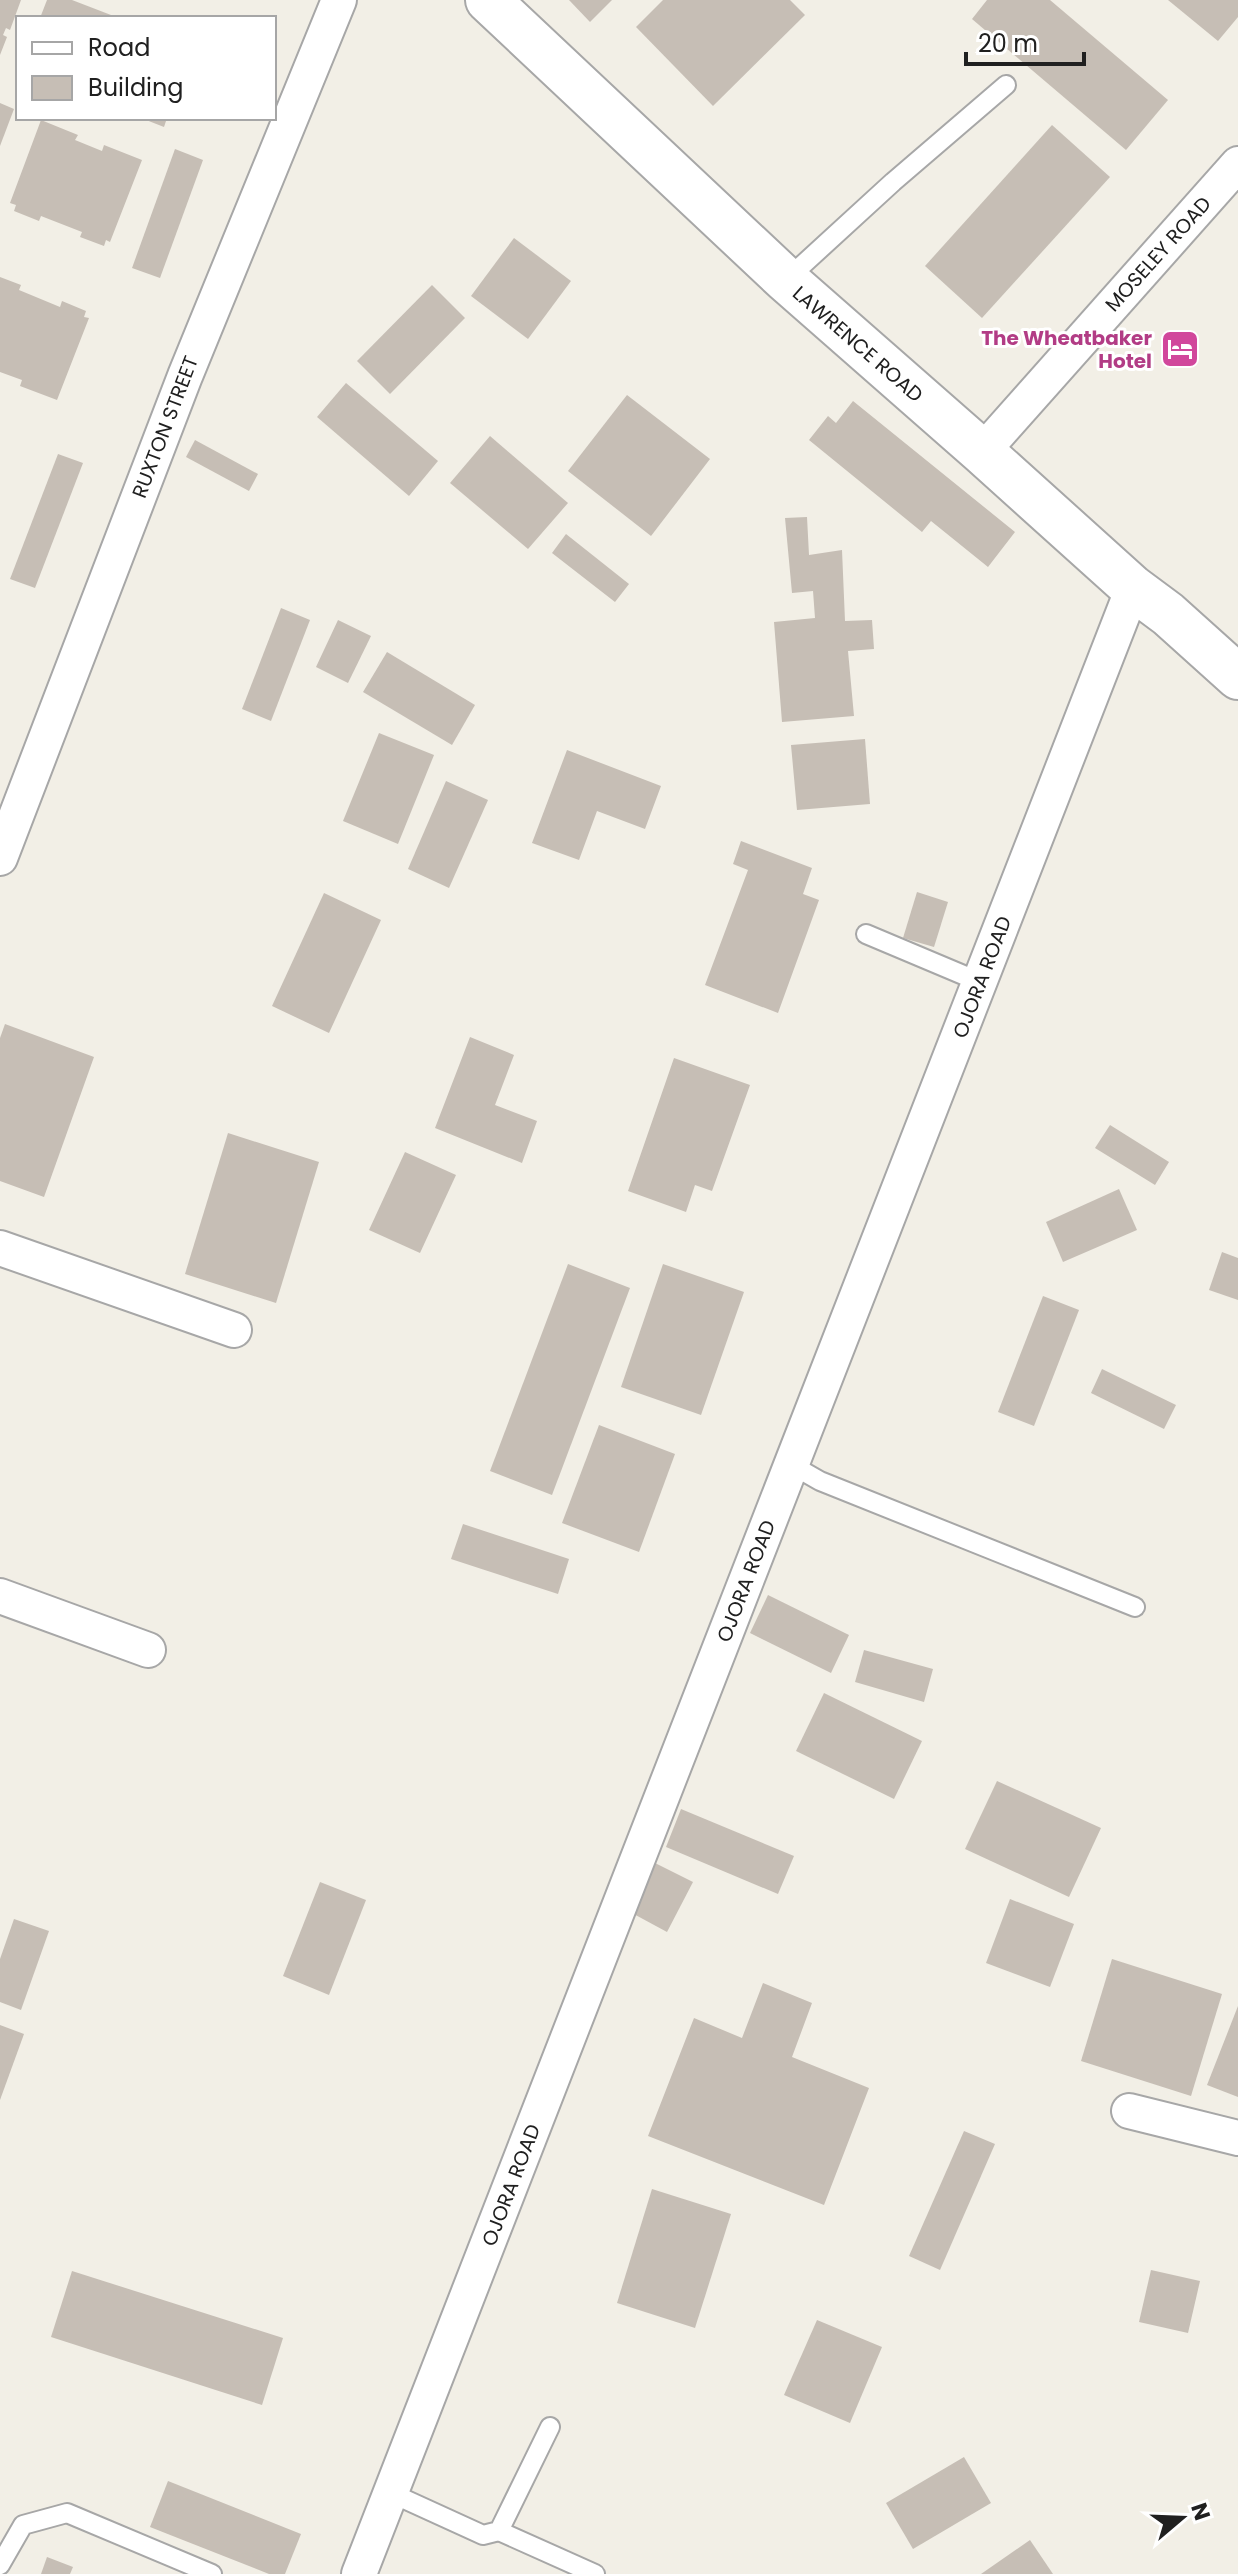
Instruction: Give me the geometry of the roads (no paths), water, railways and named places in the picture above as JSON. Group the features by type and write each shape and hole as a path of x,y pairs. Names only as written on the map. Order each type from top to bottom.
{"street":[{"name":"RUXTON STREET","path":"1,851 185,376 339,0"},
{"name":"LAWRENCE ROAD","path":"488,0 786,280 1133,588 1168,614 1238,677"},
{"name":"MOSELEY ROAD","path":"982,452 1238,164"},
{"name":"OJORA ROAD","path":"359,2574 1133,588"},
{"path":"0,1248 234,1330"},
{"path":"0,1596 148,1650"},
{"path":"1129,2111 1238,2138"}],"lane":[{"path":"786,280 1006,85"},
{"path":"866,934 980,982"},
{"path":"792,1465 820,1481 1135,1607"},
{"path":"499,2531 550,2427"},
{"path":"391,2493 483,2535 499,2531 595,2574"},
{"path":"0,2565 23,2525 67,2513 212,2574"}],"place":[{"name":"The Wheatbaker Hotel","path":"1180,349"}]}
